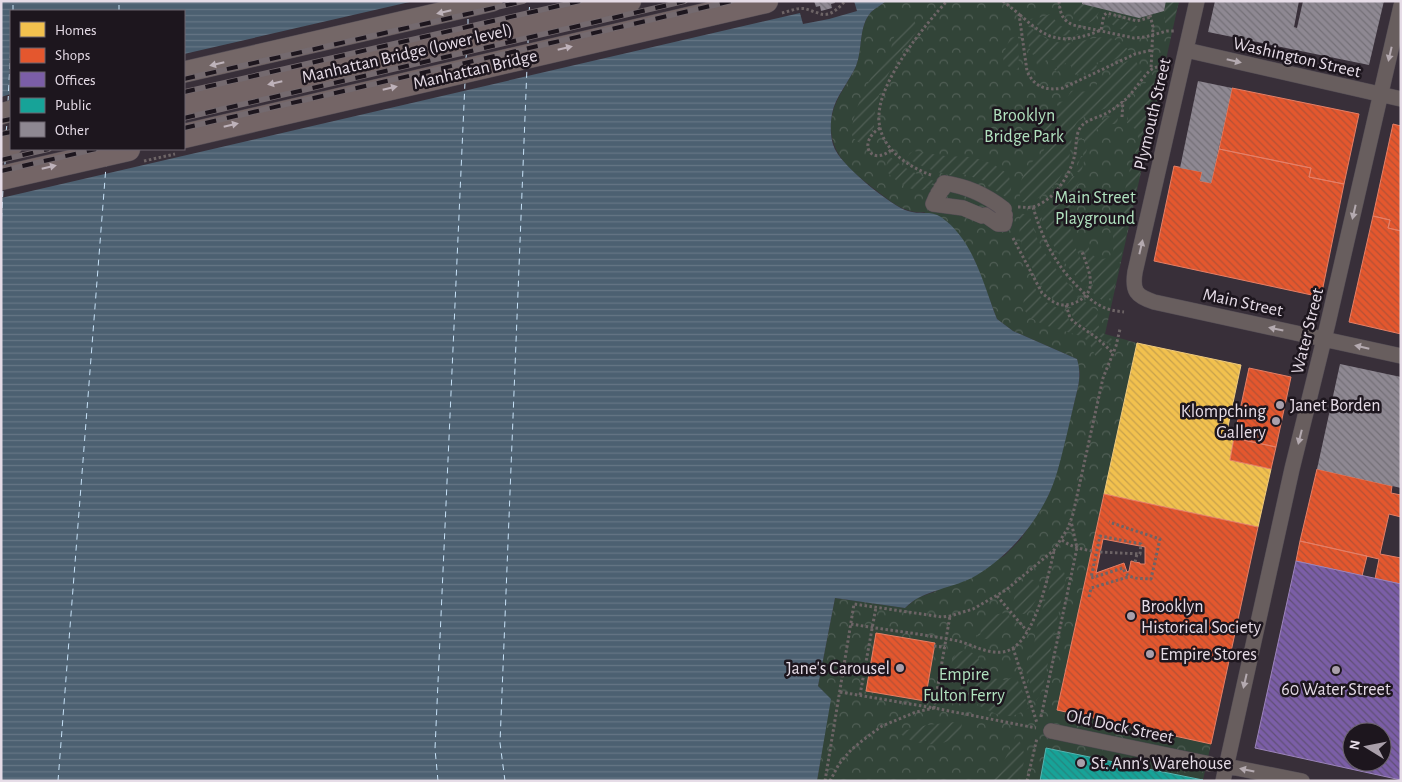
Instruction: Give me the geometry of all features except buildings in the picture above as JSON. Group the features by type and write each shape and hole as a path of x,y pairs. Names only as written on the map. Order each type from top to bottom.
{"main road":[{"path":"185,72 492,1"},
{"name":"Manhattan Bridge (lower level)","path":"185,104 630,1"},
{"name":"Manhattan Bridge","path":"185,136 766,1"},
{"path":"1,178 124,150"}],"street":[{"name":"Plymouth Street","path":"1138,294 1135,289 1135,272 1197,1"},
{"name":"Water Street","path":"1223,781 1292,470 1401,6"},
{"name":"Washington Street","path":"1186,50 1401,99"},
{"name":"Main Street","path":"1138,294 1154,302 1401,356"},
{"name":"Old Dock Street","path":"1045,730 1210,764"},
{"path":"1226,766 1302,781"}],"path":[{"path":"935,177 911,166 891,150 880,128 879,115 880,106 894,73 910,47 936,12 948,1"},
{"path":"1003,1 1039,31 1054,38 1079,38 1101,30"},
{"path":"1059,1 1062,18 1067,23 1081,27 1134,38 1172,31"},
{"path":"1101,30 1104,15 1107,13 1137,21 1150,16 1153,27 1151,69"},
{"path":"1019,14 1027,71 1030,78 1040,87 1063,88 1135,54 1152,50"},
{"path":"1124,312 1101,306 1086,296 1063,270 1053,256 1041,231 1033,207 1044,202 1060,186 1074,158 1079,130 1083,124 1107,112 1123,101 1151,69 1155,67 1166,68"},
{"path":"1122,117 1123,101"},
{"path":"880,128 869,138 867,143 869,151 871,154 879,156 891,150"},
{"path":"1069,171 1074,173"},
{"path":"1001,224 1012,236 1042,293 1060,305 1078,301 1086,296 1090,290 1090,278 1082,252"},
{"path":"1066,305 1068,315 1074,322 1113,353"},
{"path":"825,781 854,604 933,616 950,616 973,609 997,596 1054,550 1062,540 1071,520 1103,378 1120,329"},
{"path":"1027,781 1045,730 1077,548 1071,520"},
{"path":"1089,597 1091,588 1129,577 1151,579 1160,539 1109,522"},
{"path":"1129,577 1123,568 1091,578 1100,536 1141,544 1141,554 1136,562"},
{"path":"1062,540 1077,548 1092,551"},
{"path":"851,624 946,639 993,652 1003,652 1017,645 1038,610 1054,550"},
{"path":"1100,552 1141,554"},
{"path":"997,596 1027,631"},
{"path":"860,695 876,607"},
{"path":"934,708 950,616"},
{"path":"934,646 945,648"},
{"path":"1013,648 1045,730"},
{"path":"840,692 1045,730"},
{"path":"925,698 935,700"},
{"path":"830,781 851,750 870,734 898,718 934,708"}],"green space":[{"name":"Brooklyn Bridge Park","path":"886,1 1179,1 1105,334 1137,343 1057,710 1211,744 1203,780 1046,748 1040,781 817,781 830,699 818,686 835,598 905,608 917,598 934,592 1004,556 1020,540 1049,494 1058,468 1080,374 1077,359 1013,331 997,319 974,259 924,212 904,209 893,203 851,170 838,154 831,134 833,110 857,63 864,24 871,12"},
{"path":"1082,1 1082,4 1100,9 1093,21 1086,23 1074,17 1074,7"},
{"path":"1166,1 1179,1 1173,25 1165,23 1164,11"},
{"path":"1050,14 1059,25 1079,35 1058,35 1042,28 1030,19"},
{"path":"1108,15 1135,25 1142,30 1133,32 1120,29 1108,21"},
{"path":"911,18 914,20 918,30 887,76 877,101 874,128 865,137 864,142 860,143 852,135 852,129 855,113 865,88 872,76 889,56 893,39"},
{"path":"1026,26 1040,35 1057,42 1077,42 1104,37 1112,39 1121,43 1130,52 1104,65 1102,62 1096,63 1097,69 1076,75 1071,71 1071,66 1066,63 1060,66 1057,72 1054,69 1057,68 1054,60 1046,60 1040,69 1037,65 1035,54 1033,55 1029,48"},
{"path":"1018,36 1019,70 1007,65 1003,58 1010,38"},
{"path":"1134,58 1142,72 1119,99 1110,106 1083,118 1076,124 1069,158 1057,181 1045,194 1029,201 1021,202 1020,186 1023,175 1028,166 1041,154 1045,147 1045,138 1038,122 1038,113 1040,111 1048,111 1053,114 1058,107 1056,102 1065,101 1071,91 1086,92 1092,90 1095,88 1100,77 1107,78 1111,74 1111,69"},
{"path":"1163,71 1112,297 1104,302 1092,292 1093,280 1084,248 1089,244 1091,253 1099,259 1106,258 1112,253 1114,230 1116,230 1138,142 1136,131 1127,123 1130,103 1151,76"},
{"path":"1119,111 1117,124 1099,128 1094,133 1090,139 1081,172 1076,171 1081,156 1083,156 1085,139 1082,139 1084,133 1092,125"},
{"path":"914,151 945,156 969,157 993,164 1008,174 1011,184 1009,195 1006,197 988,186 988,182 960,173 959,177 939,172 913,162 907,158"},
{"path":"889,156 899,164 934,181 926,189 921,190 905,186 887,171 886,165"},
{"path":"1073,176 1080,179 1070,213 1072,238 1086,272 1087,288 1057,252 1041,214 1044,207 1049,204 1052,206 1065,194 1062,191"},
{"path":"1021,213 1029,216 1037,238 1050,261 1079,296 1065,302 1059,301 1052,298 1039,283 1020,240 1019,220"},
{"path":"1035,288 1046,302 1063,311 1071,322 1096,340 1102,349 1099,360 1084,338 1031,318 1025,311 1024,301 1028,289"},
{"path":"1084,301 1098,311 1097,320 1099,328 1112,339 1111,343 1108,344 1073,317 1070,308"},
{"path":"1058,570 1064,572 1066,578 1043,686 1036,701 1025,668 1033,652 1037,625 1053,577"},
{"path":"1030,579 1037,581 1039,593 1027,613 1018,614 1013,604 1015,595 1021,586"},
{"path":"1005,613 1009,615 1010,621 1005,631 995,637 977,639 976,635 980,636 981,628 977,627 982,621 997,614"},
{"name":"Empire Fulton Ferry","path":"966,650 977,655 982,668 991,678 1005,680 1016,676 1029,708 1011,716 1002,715 980,706 960,690 951,671 952,661 959,652"},
{"path":"962,723 959,732 945,742 935,744 914,742 899,732 927,725"},
{"path":"1016,736 1024,752 1023,767 1017,781 987,781 1003,763"}],"water":[{"path":"1,1 886,1 871,12 864,24 856,66 834,108 831,118 831,133 836,151 858,176 900,208 916,213 937,215 952,227 970,250 997,319 1013,331 1077,359 1079,380 1059,464 1049,494 1028,529 999,559 968,580 921,597 905,608 835,598 818,686 831,699 817,781 1,781"}],"pier":[{"path":"414,1 854,1 857,11 803,24 800,13 1,198 1,97 10,94 10,150 185,150 185,54"}],"ferry route":[{"path":"13,1 13,10"},
{"path":"119,1 119,10"},
{"path":"529,13 530,1"},
{"path":"468,17 468,25"},
{"path":"528,35 528,43"},
{"path":"466,58 467,49"},
{"path":"8,102 10,63"},
{"path":"505,781 500,743 527,67"},
{"path":"438,781 435,749 465,82"},
{"path":"6,132 7,124"},
{"path":"5,156 5,165"},
{"path":"58,781 106,166"},
{"path":"1,230 3,189"}],"railway":[{"path":"185,79 524,1"},
{"path":"185,92 580,1"},
{"path":"185,118 685,1"},
{"path":"185,128 732,1"},
{"path":"1,121 10,119"},
{"path":"1,134 10,132"},
{"path":"1,160 45,150"},
{"path":"1,171 92,150"}],"place":[{"name":"Janet Borden","path":"1280,405"},
{"name":"Klompching Gallery","path":"1276,421"},
{"name":"Brooklyn Historical Society","path":"1131,616"},
{"name":"Empire Stores","path":"1150,654"},
{"name":"Jane's Carousel","path":"900,668"},
{"name":"60 Water Street","path":"1336,670"},
{"name":"St. Ann's Warehouse","path":"1081,763"}],"park label":[{"name":"Main Street Playground","path":"1095,207"}]}
